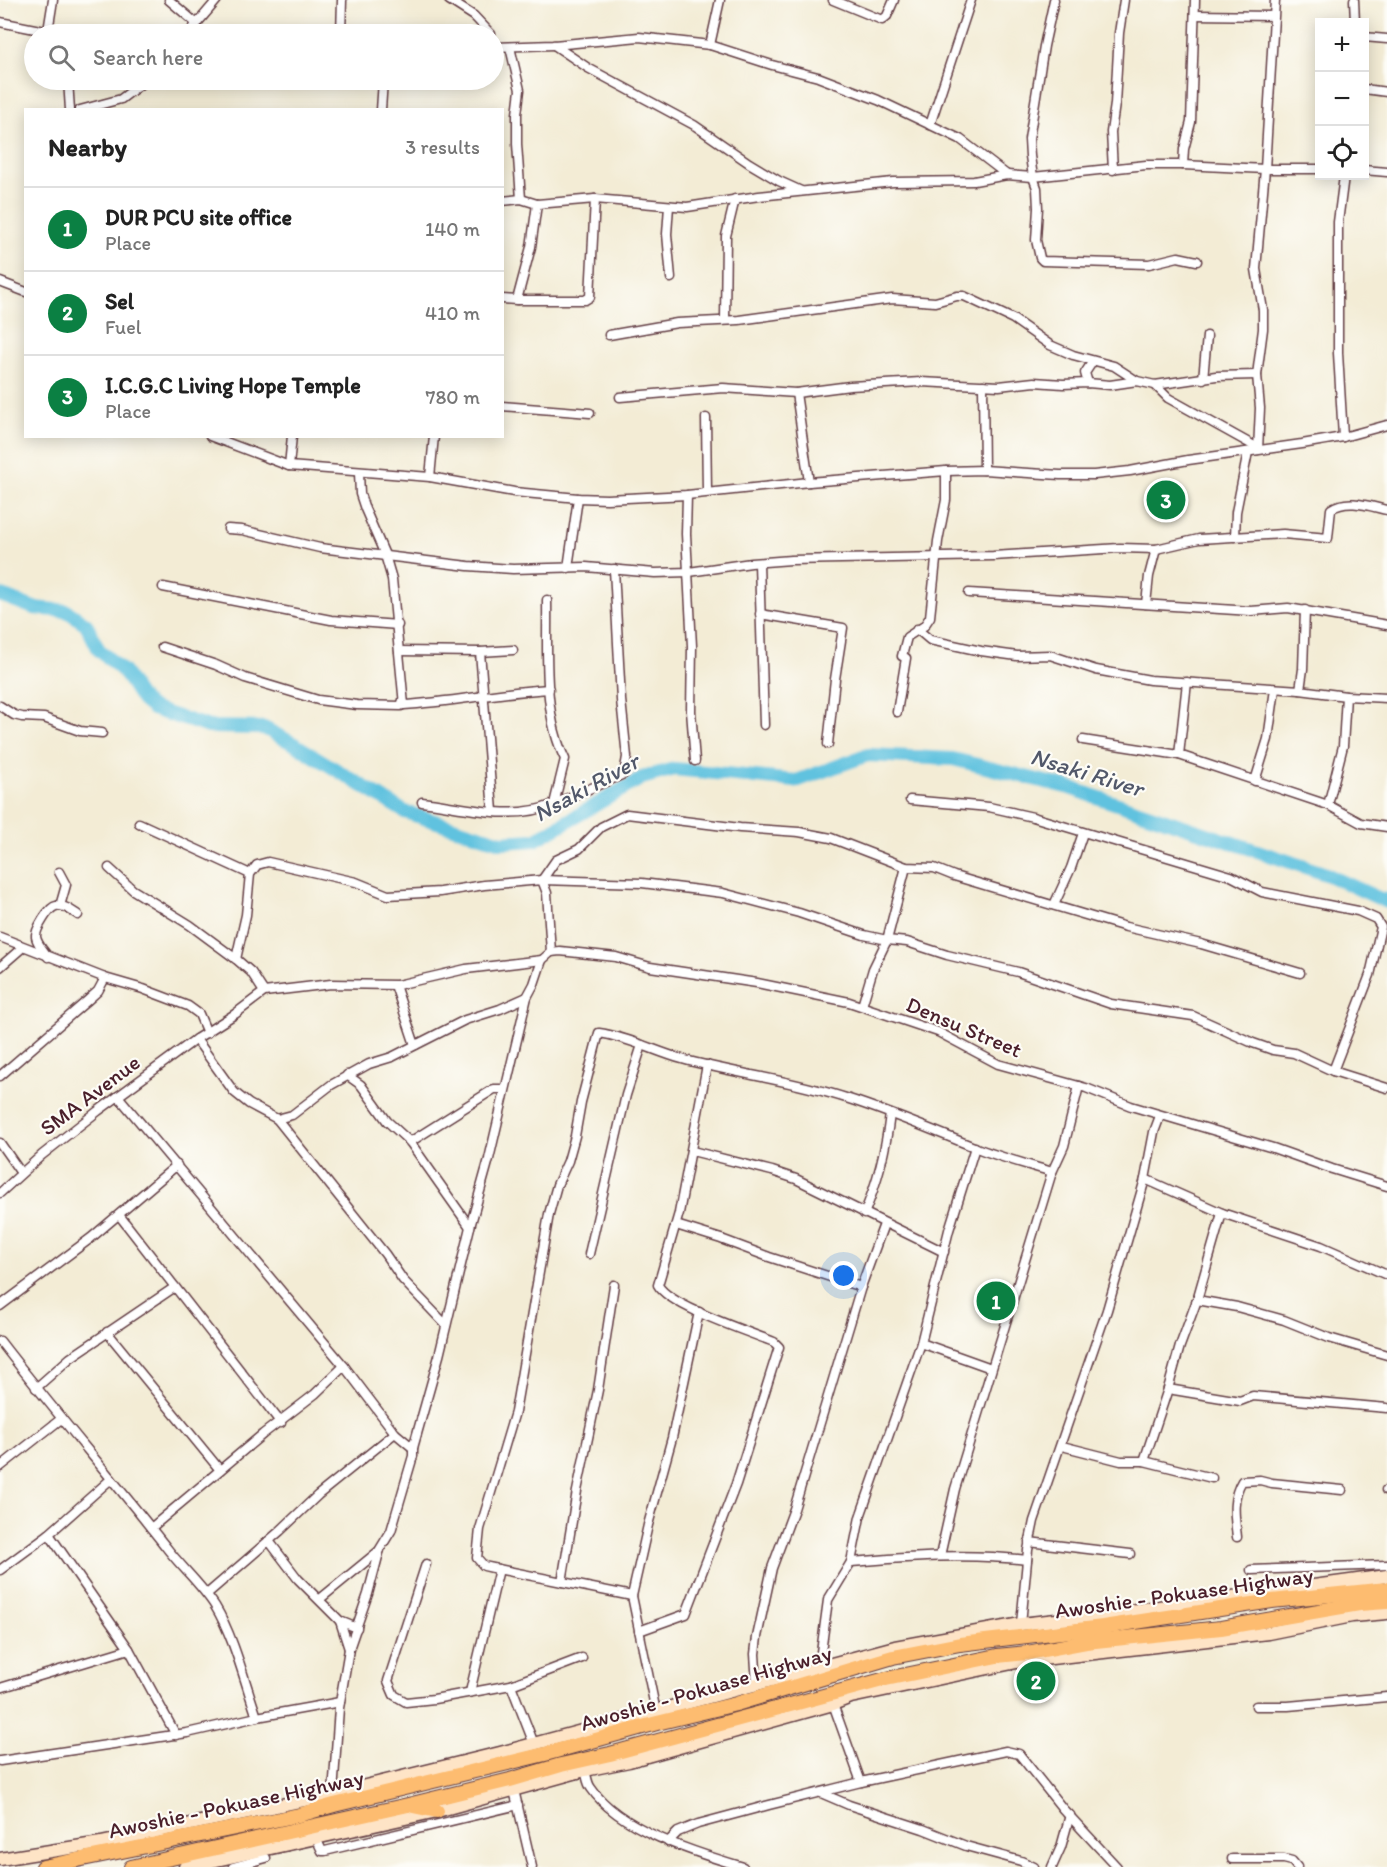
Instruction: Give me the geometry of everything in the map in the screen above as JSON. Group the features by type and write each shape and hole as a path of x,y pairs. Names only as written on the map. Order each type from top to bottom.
{"main road":[{"name":"Awoshie - Pokuase Highway","path":"43,1867 298,1815 545,1754 736,1704 893,1657 960,1644 1179,1616 1272,1601 1387,1589"},
{"name":"Awoshie - Pokuase Highway","path":"131,1867 186,1861 610,1754 886,1679 997,1656 1075,1644 1221,1628 1359,1604 1387,1602"},
{"path":"1179,1616 1183,1632"},
{"path":"408,1805 436,1811"},
{"path":"184,1838 186,1861"}],"street":[{"path":"49,24 53,0"},
{"path":"169,0 197,24 217,0"},
{"path":"341,24 342,0"},
{"path":"449,0 474,16 481,24"},
{"path":"710,45 720,0"},
{"path":"833,0 882,20 887,16 894,0"},
{"path":"930,125 971,0"},
{"path":"1054,0 1029,139 1033,177 1037,188 1036,240 1040,258 1043,261 1149,264 1178,258 1197,261"},
{"path":"1113,170 1111,132 1124,0"},
{"path":"1183,165 1184,149 1191,122 1195,0"},
{"path":"1258,449 1260,408 1257,375 1263,329 1262,302 1256,269 1265,170 1275,0"},
{"path":"1354,0 1356,18"},
{"path":"1195,15 1273,16"},
{"path":"0,22 24,26"},
{"path":"504,47 639,37 710,45 818,77 878,100 960,139 1007,175"},
{"path":"1369,38 1387,39"},
{"path":"554,45 588,68 694,125 769,175 801,191"},
{"path":"504,52 520,90 517,134 521,200"},
{"path":"1369,89 1387,92"},
{"path":"69,90 70,108"},
{"path":"85,108 121,99 133,90"},
{"path":"381,108 382,90"},
{"path":"504,201 521,200 537,204 595,199 687,207 801,191 894,182 974,181 1007,175 1033,177 1146,165 1265,170 1315,169"},
{"path":"1369,170 1387,172"},
{"path":"1343,180 1338,222 1338,353 1343,437"},
{"path":"504,299 585,300 590,297 595,199"},
{"path":"725,320 726,236 735,199"},
{"path":"518,300 531,247 537,204"},
{"path":"669,206 667,234 671,278"},
{"path":"0,282 24,291"},
{"path":"609,335 677,322 739,320 892,299 935,302 957,296 1013,319 1050,345 1073,355 1114,366 1137,381 1155,385 1216,376 1257,375"},
{"path":"1203,379 1207,336"},
{"path":"1088,382 1085,373 1093,361"},
{"path":"620,397 723,388 796,393 850,386 921,382 999,386 1034,382 1064,384 1088,382 1110,385 1137,381"},
{"path":"983,385 984,470"},
{"path":"1155,385 1168,398 1258,449"},
{"path":"796,393 809,482"},
{"path":"504,406 590,413"},
{"path":"706,418 707,492"},
{"path":"215,438 289,466 430,477 514,492 578,498 687,495 946,471 984,470 1094,475 1343,437 1387,425"},
{"path":"289,466 292,438"},
{"path":"430,477 434,438"},
{"path":"1235,537 1236,512 1248,452"},
{"path":"897,712 906,667 906,658 902,656 902,650 907,637 924,626 930,617 945,500 946,471"},
{"path":"359,473 360,494 385,555 392,579 404,705 549,689"},
{"path":"687,495 686,534 692,645 691,711 695,761"},
{"path":"568,568 578,498"},
{"path":"228,529 242,530 320,548 468,566 513,569 614,569 655,573 689,572 759,563 851,558 993,556 1120,548 1156,549 1199,539 1283,534 1328,538 1331,509 1336,505 1360,504 1387,510"},
{"path":"1146,604 1149,576 1156,549"},
{"path":"759,563 764,725"},
{"path":"422,802 493,812 522,812 543,809 624,774 627,757 621,700 614,569"},
{"path":"163,587 331,620 398,625"},
{"path":"969,593 1251,611 1288,608 1387,625"},
{"path":"547,600 549,689 556,742 565,759 554,804"},
{"path":"1299,690 1303,669 1305,610"},
{"path":"760,614 843,628 828,744"},
{"path":"917,629 930,640 985,652 1017,656 1050,655 1113,674 1150,680 1387,698"},
{"path":"162,647 216,665 245,678 318,700 357,705 401,705 403,700"},
{"path":"399,651 513,650"},
{"path":"480,652 493,812"},
{"path":"1179,755 1187,682"},
{"path":"1256,781 1268,739 1275,689"},
{"path":"1328,805 1343,746 1346,696"},
{"path":"0,706 14,715 44,718 80,731 102,733"},
{"path":"1083,740 1179,755 1328,805 1361,823 1387,827"},
{"path":"910,800 989,807 1033,817 1231,876 1262,892 1327,904 1373,916 1379,921 1381,927 1370,975 1333,1071"},
{"path":"542,880 556,860 579,849 601,827 627,814 740,828 799,832 831,838 906,867 934,868 1126,927 1201,944 1300,973"},
{"path":"139,823 250,873"},
{"path":"1054,905 1071,868 1083,833"},
{"path":"236,959 246,915 250,873 257,865 267,862 356,882 388,895 440,892 484,885 542,880 642,883 723,893 887,940 907,942 947,955 1018,972 1111,1004 1193,1016 1253,1043 1273,1050 1294,1053 1333,1071 1387,1088"},
{"path":"862,1006 873,969 887,940 906,867"},
{"path":"109,868 133,890 190,925 236,959 251,972 264,992 331,984 397,985 466,969 542,960"},
{"path":"59,872 66,885 60,906"},
{"path":"333,1794 340,1702 349,1649 380,1550 392,1531 440,1356 527,997 542,960 551,952 547,893 542,880"},
{"path":"48,957 38,944 36,933 51,909 60,906 78,915"},
{"path":"0,937 105,978 143,988 188,1006 199,1014 207,1033"},
{"path":"0,966 23,947"},
{"name":"Densu Street","path":"551,952 616,957 650,967 725,977 810,993 862,1006 938,1032 998,1064 1079,1086 1160,1116 1273,1148 1387,1186"},
{"path":"0,1076 98,991 105,978"},
{"path":"397,985 396,988 415,1046"},
{"name":"SMA Avenue","path":"0,1193 21,1173 118,1096 264,992"},
{"path":"277,1119 292,1115 347,1075 369,1064 392,1057 465,1020 500,1009 527,997"},
{"path":"632,1596 499,1569 480,1563 477,1558 478,1541 515,1413 549,1214 575,1136 581,1101 599,1033 630,1040 708,1065 799,1084 846,1098 975,1147 1052,1172"},
{"path":"196,1039 234,1092 249,1104 277,1119 386,1254 404,1280 446,1325"},
{"path":"589,1254 624,1105 642,1045"},
{"path":"639,1631 686,1614 736,1484 779,1347 774,1342 699,1312 668,1296 658,1285 676,1226 708,1065"},
{"path":"347,1075 361,1085 387,1121 410,1142 470,1227"},
{"path":"940,1556 955,1489 1052,1172 1064,1146 1079,1086"},
{"path":"410,1142 494,1089 504,1089"},
{"path":"118,1096 344,1366 395,1433 413,1448"},
{"path":"864,1214 883,1160 890,1114"},
{"path":"1021,1624 1029,1542 1107,1310 1145,1179 1154,1132 1160,1116"},
{"path":"0,1143 21,1173"},
{"path":"819,1667 828,1600 851,1562 860,1517 921,1343 944,1252 975,1147"},
{"path":"692,1151 796,1179 944,1252"},
{"path":"0,1306 119,1215 177,1165"},
{"path":"1145,1179 1222,1213 1321,1245 1387,1275"},
{"path":"1144,1461 1197,1300 1222,1213"},
{"path":"119,1215 281,1423"},
{"path":"756,1684 757,1638 772,1568 794,1509 861,1287 884,1224"},
{"path":"676,1226 861,1287"},
{"path":"562,1582 605,1351 614,1285"},
{"path":"36,1388 70,1358 175,1287"},
{"path":"1197,1300 1237,1307 1284,1320 1329,1338 1387,1355"},
{"path":"656,1712 632,1596 648,1525 672,1438 699,1312"},
{"path":"107,1332 220,1470"},
{"path":"0,1341 61,1419 207,1594 217,1609 235,1651 257,1717"},
{"path":"921,1343 991,1368"},
{"path":"151,1528 281,1423 344,1366"},
{"path":"1168,1389 1240,1401 1252,1396 1387,1408"},
{"path":"0,1467 61,1419"},
{"path":"207,1594 318,1495 395,1433"},
{"path":"1062,1446 1121,1461 1144,1461 1212,1478"},
{"path":"0,1570 49,1534 111,1479"},
{"path":"1237,1537 1234,1507 1242,1481 1260,1480 1342,1490"},
{"path":"49,1534 129,1649 176,1735"},
{"path":"268,1541 298,1579 340,1621 349,1649"},
{"path":"1029,1542 1130,1554"},
{"path":"320,1599 380,1550"},
{"path":"851,1562 940,1556 988,1556 1027,1560"},
{"path":"426,1564 388,1681 394,1695 406,1702 511,1685 582,1658"},
{"path":"1251,1570 1387,1565"},
{"path":"470,1692 499,1569"},
{"path":"0,1859 101,1843 333,1794 534,1744 895,1647 1021,1624 1100,1616 1387,1575"},
{"path":"186,1861 233,1863 266,1858 316,1838 436,1811 585,1770 629,1761 851,1697 1017,1662 1268,1633 1352,1616 1387,1613"},
{"path":"340,1621 357,1628"},
{"path":"1,1685 129,1649"},
{"path":"511,1685 534,1744"},
{"path":"1256,1706 1288,1706 1387,1697"},
{"path":"0,1761 176,1735 340,1702"},
{"path":"833,1704 861,1782"},
{"path":"668,1842 678,1832 698,1824 861,1782 1006,1751 1019,1754 1117,1867"},
{"path":"585,1770 588,1784 600,1799 631,1824 668,1842 743,1867"},
{"path":"514,1790 532,1867"},
{"path":"820,1793 966,1846 1021,1861 1034,1867"},
{"path":"316,1838 322,1851 325,1851 518,1805"},
{"path":"1052,1867 1061,1847 1070,1815"},
{"path":"1232,1859 1284,1859 1292,1861 1297,1867"}],"waterway":[{"name":"Nsaki River","path":"0,595 34,608 67,611 86,624 99,650 124,672 142,700 153,709 209,727 264,728 405,812 501,842 535,840 642,778 674,769 796,781 868,755 953,759 1070,788 1326,874 1387,902"},
{"path":"1377,897 1387,893"}],"place":[{"name":"I.C.G.C Living Hope Temple","path":"1166,500"},
{"name":"DUR PCU site office","path":"996,1301"},
{"name":"Sel","path":"1036,1681"}]}
